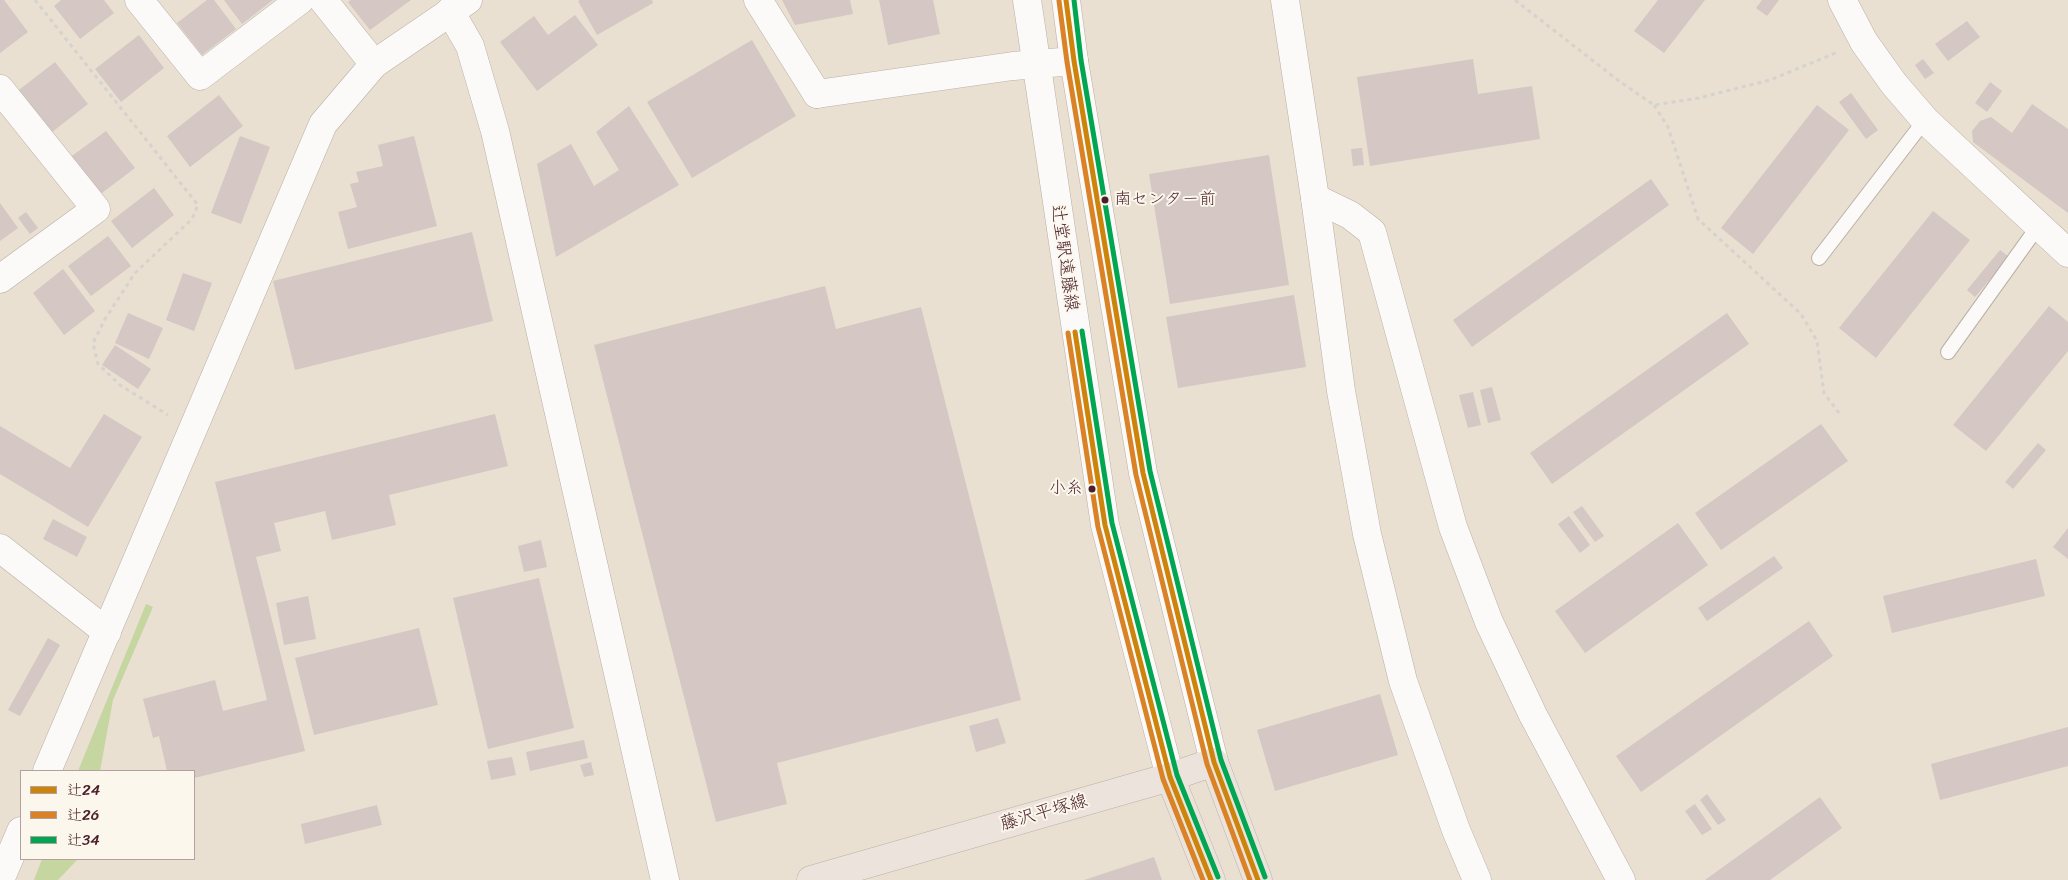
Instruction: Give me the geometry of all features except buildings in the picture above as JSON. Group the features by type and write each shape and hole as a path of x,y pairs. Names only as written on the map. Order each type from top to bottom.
{"main road":[{"name":"藤沢平塚線","path":"811,880 1170,777 1214,762"},
{"path":"1214,762 1258,880"},
{"path":"1170,777 1211,880"}],"street":[{"path":"139,0 200,76 300,0"},
{"path":"323,0 374,64"},
{"path":"758,0 817,94 1036,64 1074,61"},
{"name":"辻堂駅遠藤線","path":"1027,0 1105,525 1170,777"},
{"path":"1066,0 1074,61 1143,473 1214,762"},
{"path":"1285,0 1315,198 1341,391 1367,534 1403,681 1456,830 1477,880"},
{"path":"1842,0 1864,42 1894,84 1925,120 2068,253"},
{"path":"47,770 323,124 374,64 459,6 495,131 665,880"},
{"path":"0,89 96,209 0,279"},
{"path":"1315,198 1350,215 1372,232 1454,526 1490,622 1533,715 1621,880"},
{"path":"0,548 107,632"},
{"path":"0,880 20,833"}],"lane":[{"path":"1819,258 1925,120"},
{"path":"1948,352 2039,226"}],"path":[{"path":"35,0 198,205 192,218 135,273 105,319 93,343 98,364 120,385 192,430"},
{"path":"1515,0 1619,81 1654,104 1668,127 1698,219 1801,314 1817,341 1824,393 1839,412"},
{"path":"1654,104 1699,98 1770,80 1864,42"}],"green space":[{"path":"146,604 153,607 113,700 100,770 78,770"},
{"path":"42,860 77,860 58,880 34,880"}],"transit line":[{"name":"辻24","path":"1066,0 1074,61 1143,473 1214,762 1258,880"},
{"name":"辻34","path":"1074,0 1081,60 1150,471 1221,760 1265,877"},
{"name":"辻26","path":"1059,1 1067,62 1136,475 1207,764 1250,880"},
{"name":"辻34","path":"1082,331 1112,523 1177,775 1218,877"},
{"name":"辻24","path":"1075,332 1105,525 1170,777 1211,880"},
{"name":"辻26","path":"1068,333 1098,527 1163,779 1203,880"}],"place":[{"name":"南センター前","path":"1105,200"},
{"name":"小糸","path":"1092,489"}]}
